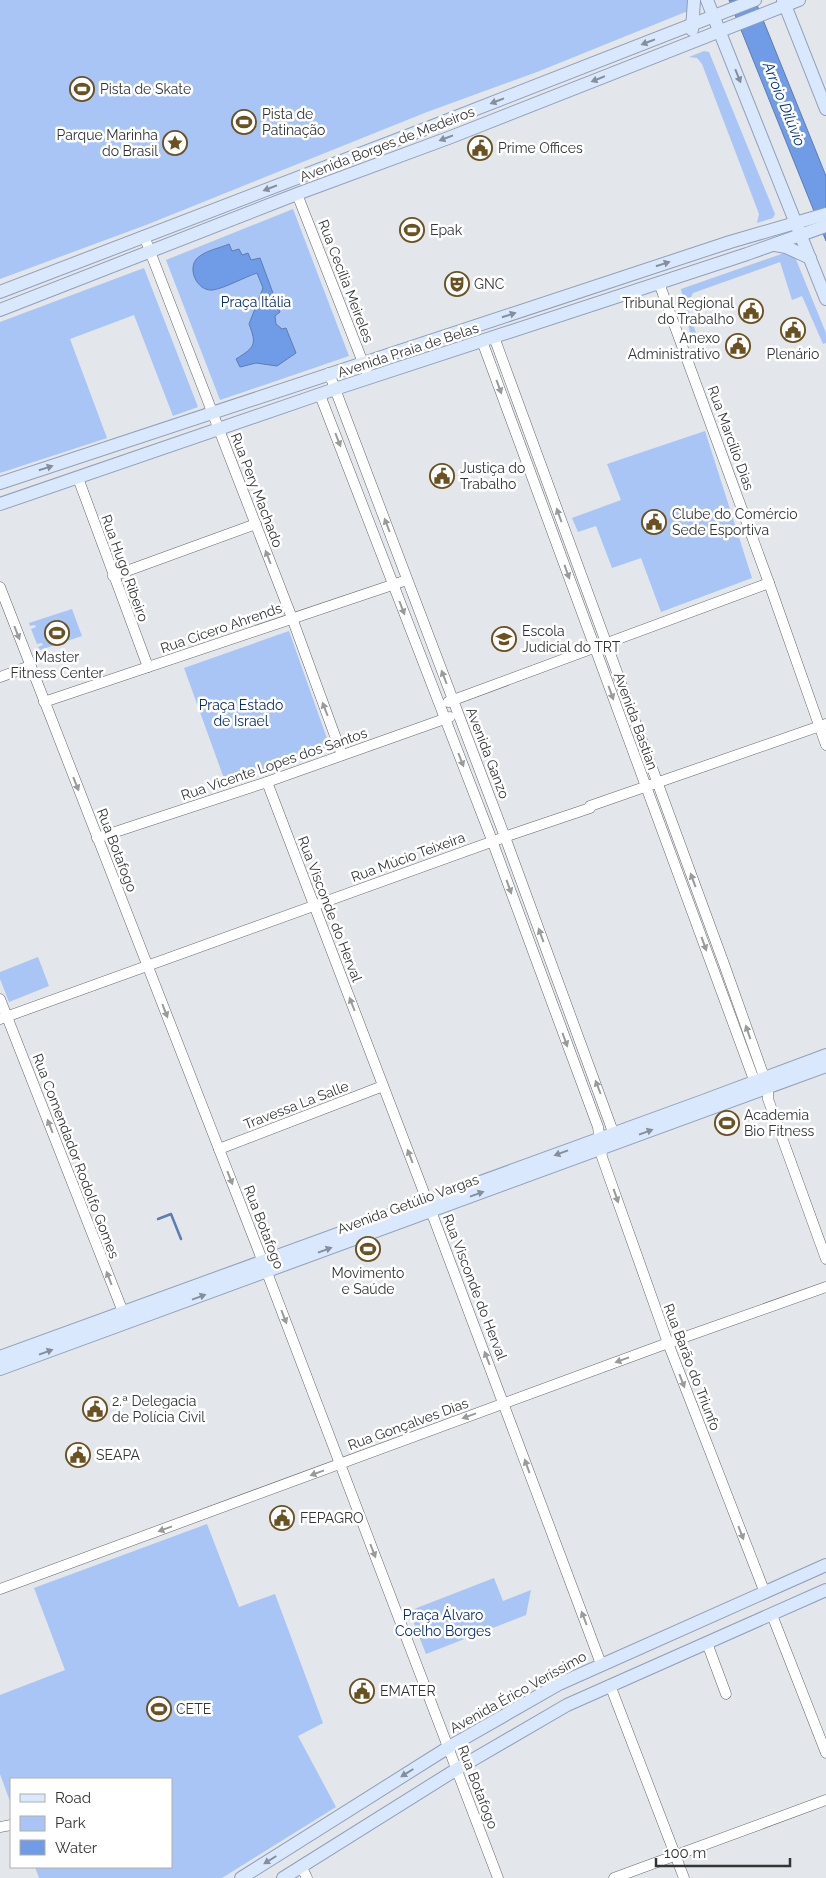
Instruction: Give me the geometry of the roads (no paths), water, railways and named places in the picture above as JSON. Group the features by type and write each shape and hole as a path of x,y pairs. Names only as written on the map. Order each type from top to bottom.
{"main road":[{"path":"688,43 694,24 694,0"},
{"path":"707,0 804,228 810,258 826,299"},
{"name":"Avenida Borges de Medeiros","path":"0,292 755,0"},
{"name":"Avenida Borges de Medeiros","path":"0,310 297,194 451,137 733,26 780,5 799,0"},
{"path":"780,5 826,109"},
{"name":"Avenida Praia de Belas","path":"0,504 335,389 774,245 826,214"},
{"name":"Avenida Praia de Belas","path":"0,483 329,373 720,246 804,228 826,226"},
{"path":"774,245 786,246 810,258"},
{"name":"Avenida Getúlio Vargas","path":"763,1088 826,1055"},
{"name":"Avenida Getúlio Vargas","path":"0,1369 130,1316 585,1149 826,1066"},
{"name":"Avenida Getúlio Vargas","path":"0,1357 130,1316"},
{"name":"Avenida Érico Veríssimo","path":"241,1878 449,1747 550,1689 601,1664 826,1565"},
{"path":"283,1878 304,1872 457,1769 567,1705 826,1590"}],"street":[{"name":"Rua Cecília Meireles","path":"297,194 369,378"},
{"name":"Rua Pery Machado","path":"144,236 292,618 342,755"},
{"name":"Rua Marcílio Dias","path":"659,283 823,725 826,745"},
{"name":"Avenida Bastian","path":"488,339 528,431 570,543 724,964 763,1088"},
{"name":"Avenida Bastian","path":"488,339 517,436 558,548 713,968 763,1088"},
{"name":"Avenida Ganzo","path":"329,373 505,837 616,1138"},
{"name":"Avenida Ganzo","path":"320,395 492,841 598,1127 600,1144"},
{"path":"517,436 528,431"},
{"name":"Rua Hugo Ribeiro","path":"78,478 148,667"},
{"path":"359,495 373,489"},
{"path":"113,576 256,524"},
{"path":"558,548 570,543"},
{"name":"Rua Cícero Ahrends","path":"44,702 408,580"},
{"path":"440,705 769,583"},
{"name":"Rua Botafogo","path":"0,587 265,1267 498,1878"},
{"path":"0,677 30,666"},
{"name":"Rua Vicente Lopes dos Santos","path":"98,838 267,782 458,714"},
{"name":"Rua Múcio Teixeira","path":"3,1017 492,841 823,725"},
{"name":"Rua Visconde do Herval","path":"267,782 383,1086 433,1205 504,1404 601,1664"},
{"path":"713,968 724,964"},
{"path":"546,988 559,984"},
{"name":"Rua Comendador Rodolfo Gomes","path":"0,1000 3,1017 130,1316"},
{"name":"Travessa La Salle","path":"219,1149 383,1086"},
{"path":"763,1088 826,1258"},
{"name":"Rua Barão do Triunfo","path":"600,1144 602,1157 668,1343 765,1593"},
{"name":"Rua Gonçalves Dias","path":"0,1590 668,1343 826,1287"},
{"path":"772,1615 826,1754"},
{"path":"707,1643 726,1694"},
{"path":"610,1685 684,1878"},
{"path":"614,1878 826,1800"}],"water":[{"name":"Arroio Dilúvio","path":"729,0 755,0 826,176 826,241"},
{"path":"229,244 232,251 239,249 242,255 248,253 251,260 260,258 280,312 275,316 276,324 282,329 286,328 296,353 277,366 256,363 240,367 236,359 253,345 249,324 263,288 257,273 213,290 202,287 195,277 193,265 200,256"}],"waterway":[{"path":"158,1219 171,1214 181,1239"}],"place":[{"name":"Pista de Skate","path":"82,89"},
{"name":"Pista de Patinação","path":"244,122"},
{"name":"Parque Marinha do Brasil","path":"175,143"},
{"name":"Prime Offices","path":"480,148"},
{"name":"Epak","path":"412,230"},
{"name":"GNC","path":"457,284"},
{"name":"Tribunal Regional do Trabalho","path":"751,311"},
{"name":"Plenário","path":"793,330"},
{"name":"Anexo Administrativo","path":"738,346"},
{"name":"Justiça do Trabalho","path":"442,476"},
{"name":"Clube do Comércio Sede Esportiva","path":"654,522"},
{"name":"Master Fitness Center","path":"57,633"},
{"name":"Escola Judicial do TRT","path":"504,639"},
{"name":"Academia Bio Fitness","path":"727,1123"},
{"name":"Movimento e Saúde","path":"368,1249"},
{"name":"2.ª Delegacia de Polícia Civil","path":"95,1409"},
{"name":"SEAPA","path":"78,1455"},
{"name":"FEPAGRO","path":"282,1518"},
{"name":"EMATER","path":"362,1691"},
{"name":"CETE","path":"159,1709"}],"park label":[{"name":"Praça Itália","path":"256,302"},
{"name":"Praça Estado de Israel","path":"241,714"},
{"name":"Praça Álvaro Coelho Borges","path":"443,1624"}]}
